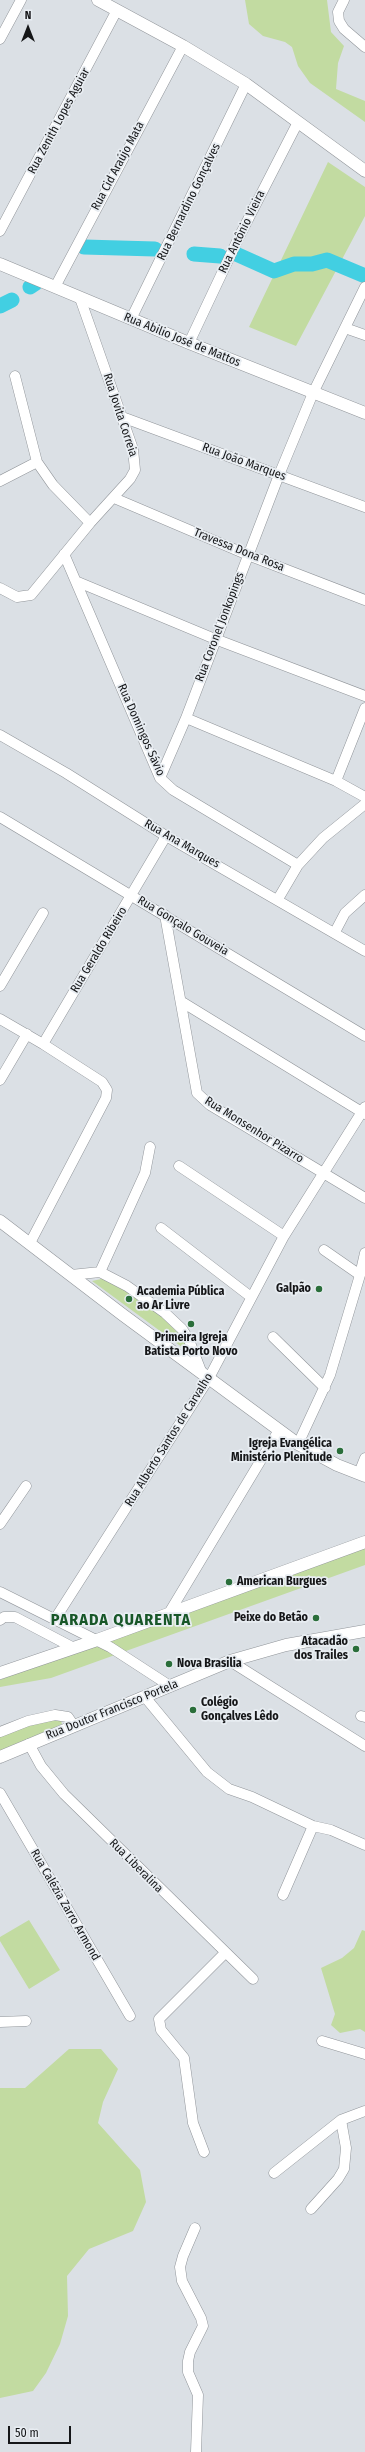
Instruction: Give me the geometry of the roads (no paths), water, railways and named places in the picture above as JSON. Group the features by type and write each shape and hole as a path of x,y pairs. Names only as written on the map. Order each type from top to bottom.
{"main road":[{"path":"98,0 183,46 246,84 365,171"},
{"name":"Rua Abilio José de Mattos","path":"0,264 188,343 365,413"},
{"path":"0,1221 123,1316 298,1444 337,1465 362,1475"},
{"path":"0,1673 97,1640 365,1542"},
{"name":"Rua Doutor Francisco Portela","path":"0,1757 230,1661 300,1642 365,1631"}],"street":[{"path":"0,39 21,0"},
{"path":"342,3 339,21 344,29 365,47"},
{"name":"Rua Zenith Lopes Aguiar","path":"0,231 117,10"},
{"name":"Rua Cid Araújo Mata","path":"55,287 183,46"},
{"name":"Rua Bernardino Gonçalves","path":"131,319 246,84"},
{"name":"Rua Antônio Vieira","path":"188,343 238,237 298,122"},
{"name":"Rua Coronel Jonkopings","path":"160,778 186,718 279,475 313,393 365,287"},
{"name":"Rua Jovita Correia","path":"0,588 18,597 31,595 90,523 114,498 135,470 133,448 80,298"},
{"path":"346,328 365,335"},
{"path":"14,376 37,462 53,485 90,523"},
{"name":"Rua João Marques","path":"122,417 365,507"},
{"path":"0,481 37,462"},
{"name":"Travessa Dona Rosa","path":"114,498 248,555 365,600"},
{"name":"Rua Domingos Sávio","path":"64,554 78,582 160,778 172,790 298,866"},
{"path":"78,582 215,639 365,696"},
{"path":"336,782 365,708"},
{"path":"186,718 336,782 365,797"},
{"name":"Rua Ana Marques","path":"0,735 66,772 166,836 278,899 365,951"},
{"path":"278,899 298,866 332,830 365,804"},
{"name":"Rua Gonçalo Gouveia","path":"0,817 365,1036"},
{"name":"Rua Geraldo Ribeiro","path":"43,1044 136,898 166,836"},
{"path":"335,932 345,913 365,895"},
{"path":"0,986 43,913"},
{"name":"Rua Monsenhor Pizarro","path":"165,915 182,1002 197,1093 210,1104 365,1198"},
{"path":"182,1002 364,1111"},
{"path":"0,1020 27,1034 102,1082 107,1090 106,1098 30,1243"},
{"path":"0,1080 27,1034"},
{"name":"Rua Alberto Santos de Carvalho","path":"55,1619 205,1375 251,1297 284,1236 364,1111"},
{"path":"100,1272 145,1173 150,1147"},
{"path":"178,1166 284,1236"},
{"path":"161,1228 251,1297"},
{"path":"324,1250 360,1275"},
{"path":"298,1444 325,1388 331,1371 360,1275 365,1253"},
{"path":"71,1275 100,1272 127,1286 165,1313 182,1329 194,1348 205,1375"},
{"path":"273,1337 325,1388"},
{"path":"169,1613 279,1430"},
{"path":"362,1475 365,1458"},
{"path":"0,1524 26,1486"},
{"path":"0,1592 97,1640 170,1686"},
{"path":"0,1620 4,1617 15,1617 74,1648"},
{"path":"230,1661 365,1746"},
{"path":"145,1697 207,1772 230,1789 252,1797 313,1826 331,1830 365,1845"},
{"path":"0,1732 28,1721 55,1715 68,1717 74,1726"},
{"name":"Rua Liberalina","path":"30,1744 41,1766 64,1794 224,1953 253,1979"},
{"name":"Rua Calézia Zarro Armond","path":"0,1793 130,2016"},
{"path":"283,1896 313,1826"},
{"path":"204,2152 193,2123 184,2058 162,2030 159,2019 224,1953"},
{"path":"0,2022 26,2021"},
{"path":"322,2041 365,2054"},
{"path":"274,2173 341,2120 365,2111"},
{"path":"310,2209 338,2180 344,2169 346,2148 341,2120"},
{"path":"195,2228 180,2267 182,2281 201,2318 203,2326 190,2352 188,2361 188,2372 198,2395 196,2452"}],"waterway":[{"path":"84,247 155,249"},
{"path":"194,254 220,256"},
{"path":"236,254 274,271 294,264 312,264 327,260 363,275"},
{"path":"30,287 36,283"},
{"path":"0,306 12,300"}],"place":[{"name":"Galpão","path":"319,1289"},
{"name":"Academia Pública ao Ar Livre","path":"129,1299"},
{"name":"Primeira Igreja Batista Porto Novo","path":"191,1324"},
{"name":"Igreja Evangélica Ministério Plenitude","path":"340,1451"},
{"name":"American Burgues","path":"229,1582"},
{"name":"Peixe do Betão","path":"316,1618"},
{"name":"Atacadão dos Trailes","path":"356,1649"},
{"name":"Nova Brasilia","path":"169,1664"},
{"name":"Colégio Gonçalves Lêdo","path":"193,1710"}],"district":[{"name":"PARADA QUARENTA","path":"121,1621"}]}
